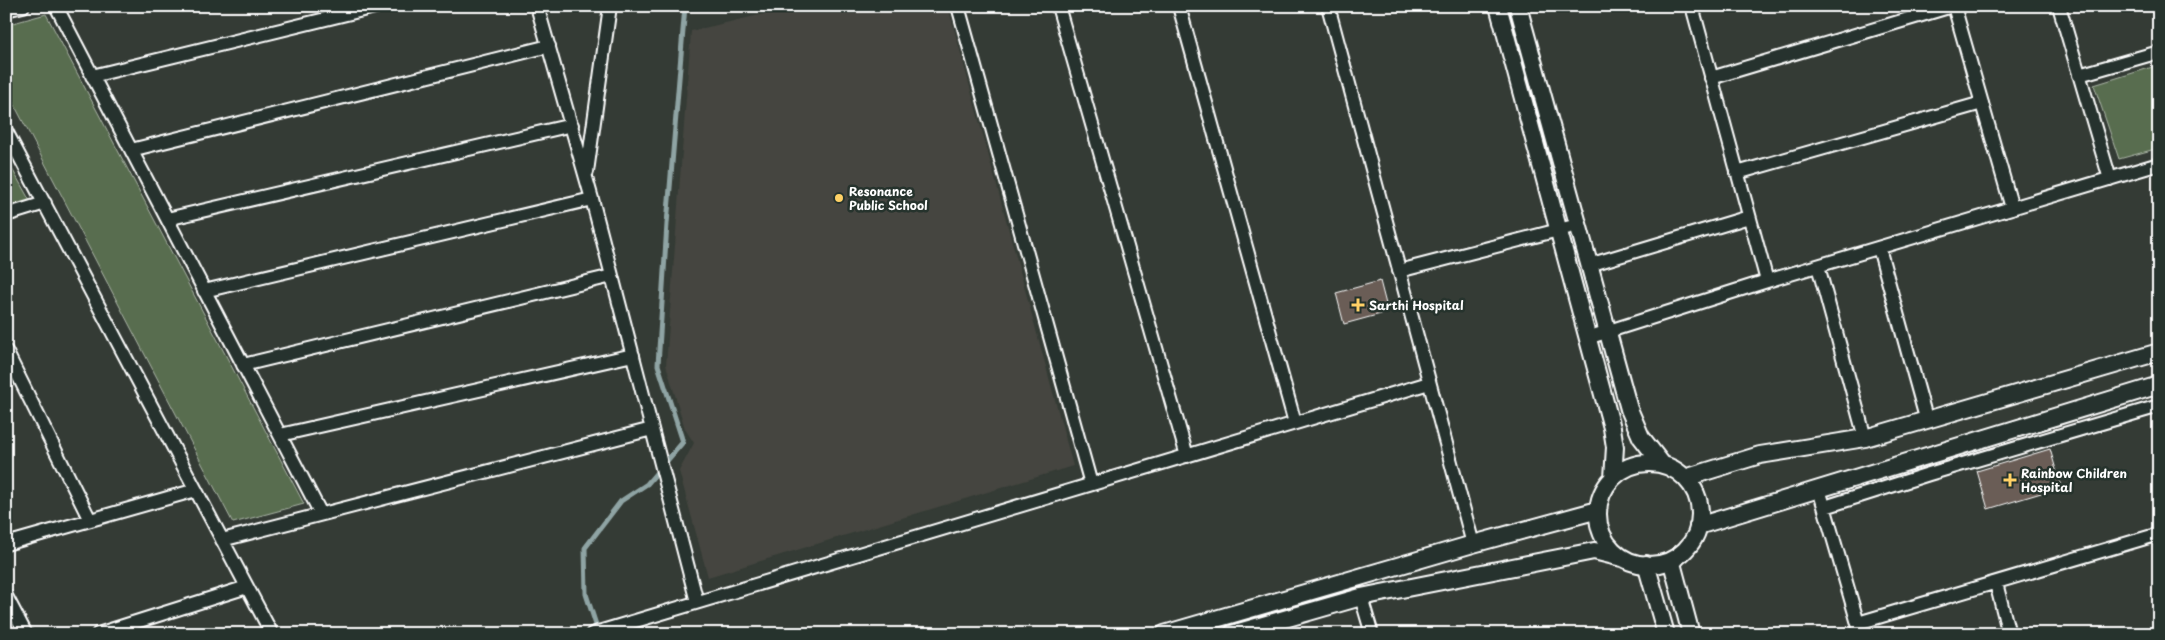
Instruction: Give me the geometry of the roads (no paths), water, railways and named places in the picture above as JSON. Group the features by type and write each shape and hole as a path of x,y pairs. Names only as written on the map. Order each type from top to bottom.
{"street":[{"path":"6,10 23,6"},
{"path":"56,6 321,514"},
{"path":"92,76 379,6"},
{"path":"537,6 592,199 697,602"},
{"path":"586,178 610,6"},
{"path":"958,6 1091,484"},
{"path":"1058,6 1187,456"},
{"path":"1179,6 1295,423"},
{"path":"1328,6 1473,544"},
{"path":"1498,6 1612,428 1615,447 1613,478"},
{"path":"1518,6 1589,265 1636,426 1662,464 1685,478 1698,500 1700,518 1698,526 1690,544 1672,563 1691,634"},
{"path":"1692,6 1767,281"},
{"path":"1711,78 1953,6 2012,208"},
{"path":"2059,6 2110,179"},
{"path":"131,150 549,46"},
{"path":"2079,75 2159,52"},
{"path":"1737,173 1982,103"},
{"path":"167,219 572,125"},
{"path":"6,131 272,634"},
{"path":"1588,338 1767,281 2159,164"},
{"path":"204,290 592,199"},
{"path":"6,215 45,203"},
{"path":"1589,265 1749,217"},
{"path":"1399,271 1578,225"},
{"path":"1879,248 1926,418"},
{"path":"1818,266 1865,438"},
{"path":"243,365 612,276"},
{"path":"6,351 90,520"},
{"path":"1685,478 1760,455 1865,438 1926,418 2159,352"},
{"path":"280,435 633,355"},
{"path":"592,634 608,629 632,628 697,602 1429,383"},
{"path":"1698,526 2159,385"},
{"path":"1825,507 2159,406"},
{"path":"222,540 652,430"},
{"path":"1622,558 1609,546 1600,528 1598,510 1603,492 1613,478 1627,468 1644,463 1662,464"},
{"path":"1819,489 1860,628 1996,583 2159,534"},
{"path":"6,544 196,490"},
{"path":"1164,634 1473,544 1598,510"},
{"path":"1232,634 1361,596 1594,552 1622,558 1641,565 1659,564 1678,556"},
{"path":"1646,564 1666,634"},
{"path":"1996,583 2009,634"},
{"path":"98,634 247,587"},
{"path":"6,596 26,634"},
{"path":"1361,596 1372,634"}],"waterway":[{"path":"598,631 586,594 585,548 621,501 647,484 683,442 658,365 667,224 685,6"}],"place":[{"name":"Resonance Public School","path":"839,198"},
{"name":"Sarthi Hospital","path":"1358,305"},
{"name":"Rainbow Children Hospital","path":"2010,480"}]}
